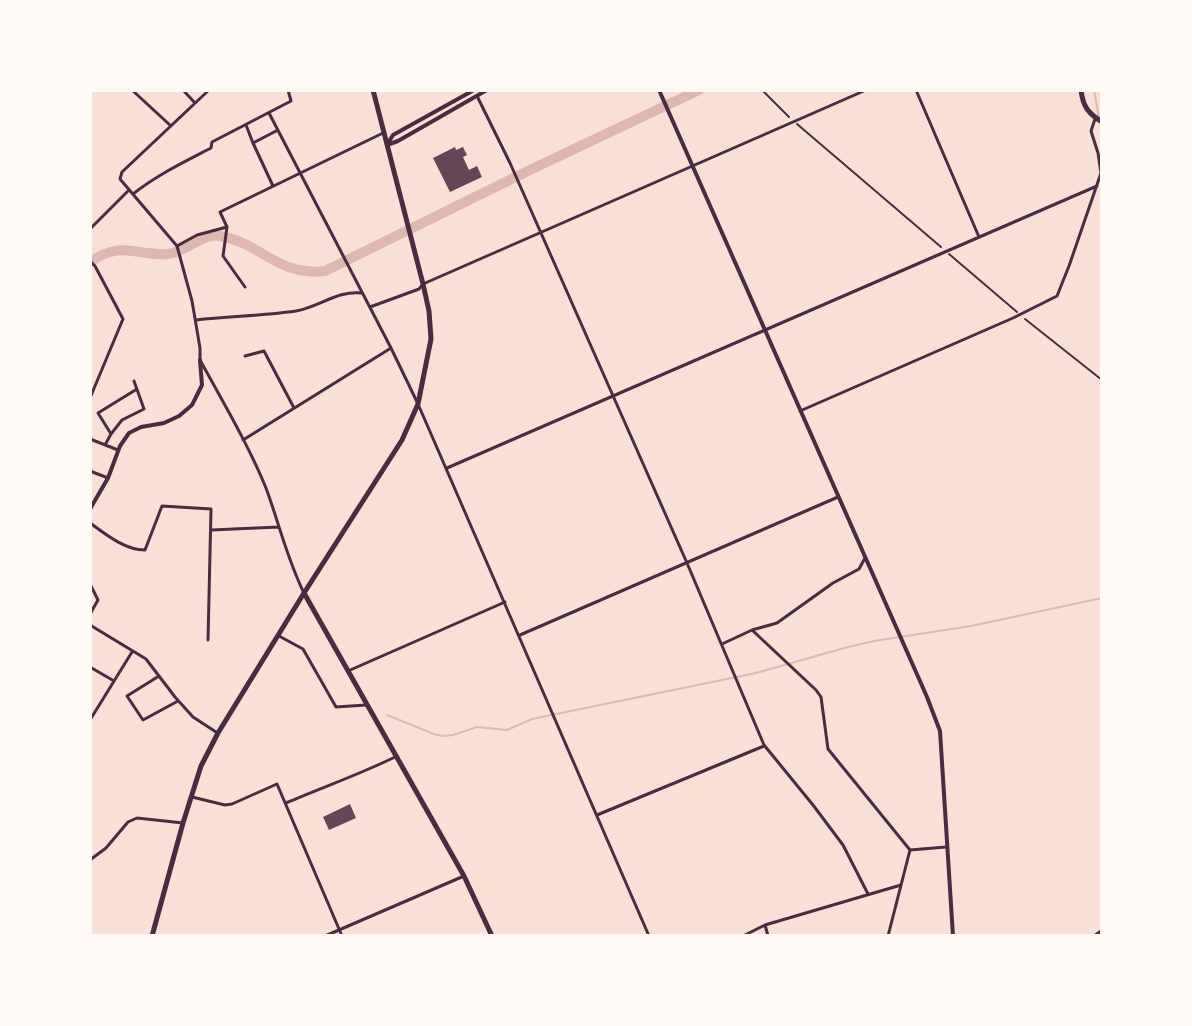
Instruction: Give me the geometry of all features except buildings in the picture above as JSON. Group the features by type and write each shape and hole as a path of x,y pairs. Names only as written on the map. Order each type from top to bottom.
{"main road":[{"path":"152,936 201,766 304,593 402,440 418,404 431,339 429,311 373,90"},
{"path":"1081,90 1082,103 1087,112 1102,122"},
{"path":"304,593 464,876 492,936"}],"street":[{"path":"132,90 171,126"},
{"path":"183,90 195,103"},
{"path":"90,509 129,433 179,416 192,405 202,385 196,320 177,246 120,179 122,172 209,90"},
{"path":"90,229 131,192 211,148 212,142 291,101 288,90"},
{"path":"387,145 393,135 475,93 487,90"},
{"path":"370,307 419,289 423,284 866,90"},
{"path":"916,90 979,237"},
{"path":"660,92 940,731 953,936"},
{"path":"475,93 510,163 764,745 843,845 868,894"},
{"path":"269,113 418,404 649,936"},
{"path":"800,411 1057,296 1101,173 1091,131 1095,118"},
{"path":"246,125 273,186"},
{"path":"253,143 278,130"},
{"path":"245,287 223,256 227,227 220,212 383,133"},
{"path":"447,468 1097,186"},
{"path":"177,246 197,235 227,227"},
{"path":"90,261 123,319 90,398"},
{"path":"196,320 301,310 352,291 362,293"},
{"path":"243,440 391,348"},
{"path":"245,356 264,351 294,409"},
{"path":"200,360 265,487 293,571 304,593"},
{"path":"105,445 122,420 144,409 134,381"},
{"path":"111,434 98,413 137,389"},
{"path":"90,439 118,450"},
{"path":"90,471 108,478"},
{"path":"520,635 838,497"},
{"path":"90,523 110,538 139,551 145,550 162,506 211,509 208,640"},
{"path":"211,530 279,527"},
{"path":"722,644 777,623 833,583 859,569 865,558"},
{"path":"90,584 98,600 90,614"},
{"path":"348,671 505,602"},
{"path":"90,625 146,659 193,717 218,733"},
{"path":"752,630 816,690 821,697 828,749 910,850"},
{"path":"279,636 303,649 336,707 368,705"},
{"path":"90,720 132,651"},
{"path":"90,667 114,681"},
{"path":"159,676 127,696 143,720 178,701"},
{"path":"90,706 96,709"},
{"path":"597,815 764,745"},
{"path":"286,803 397,756"},
{"path":"192,797 232,804 277,784 342,936"},
{"path":"90,860 106,848 128,822 137,818 183,823"},
{"path":"910,850 947,847"},
{"path":"888,936 910,850"},
{"path":"325,936 464,876"},
{"path":"743,936 765,925 901,885"},
{"path":"765,925 768,936"},
{"path":"1095,936 1102,931"}],"path":[{"path":"762,90 794,122 1020,315 1102,380"}],"waterway":[{"path":"90,262 101,255 120,250 168,254 207,237 220,236 234,239 294,269 325,271 699,90"},
{"path":"1094,90 1099,118"},
{"path":"387,715 442,736 477,727 507,730 532,719 756,673 874,641 971,626 1102,598"}]}
